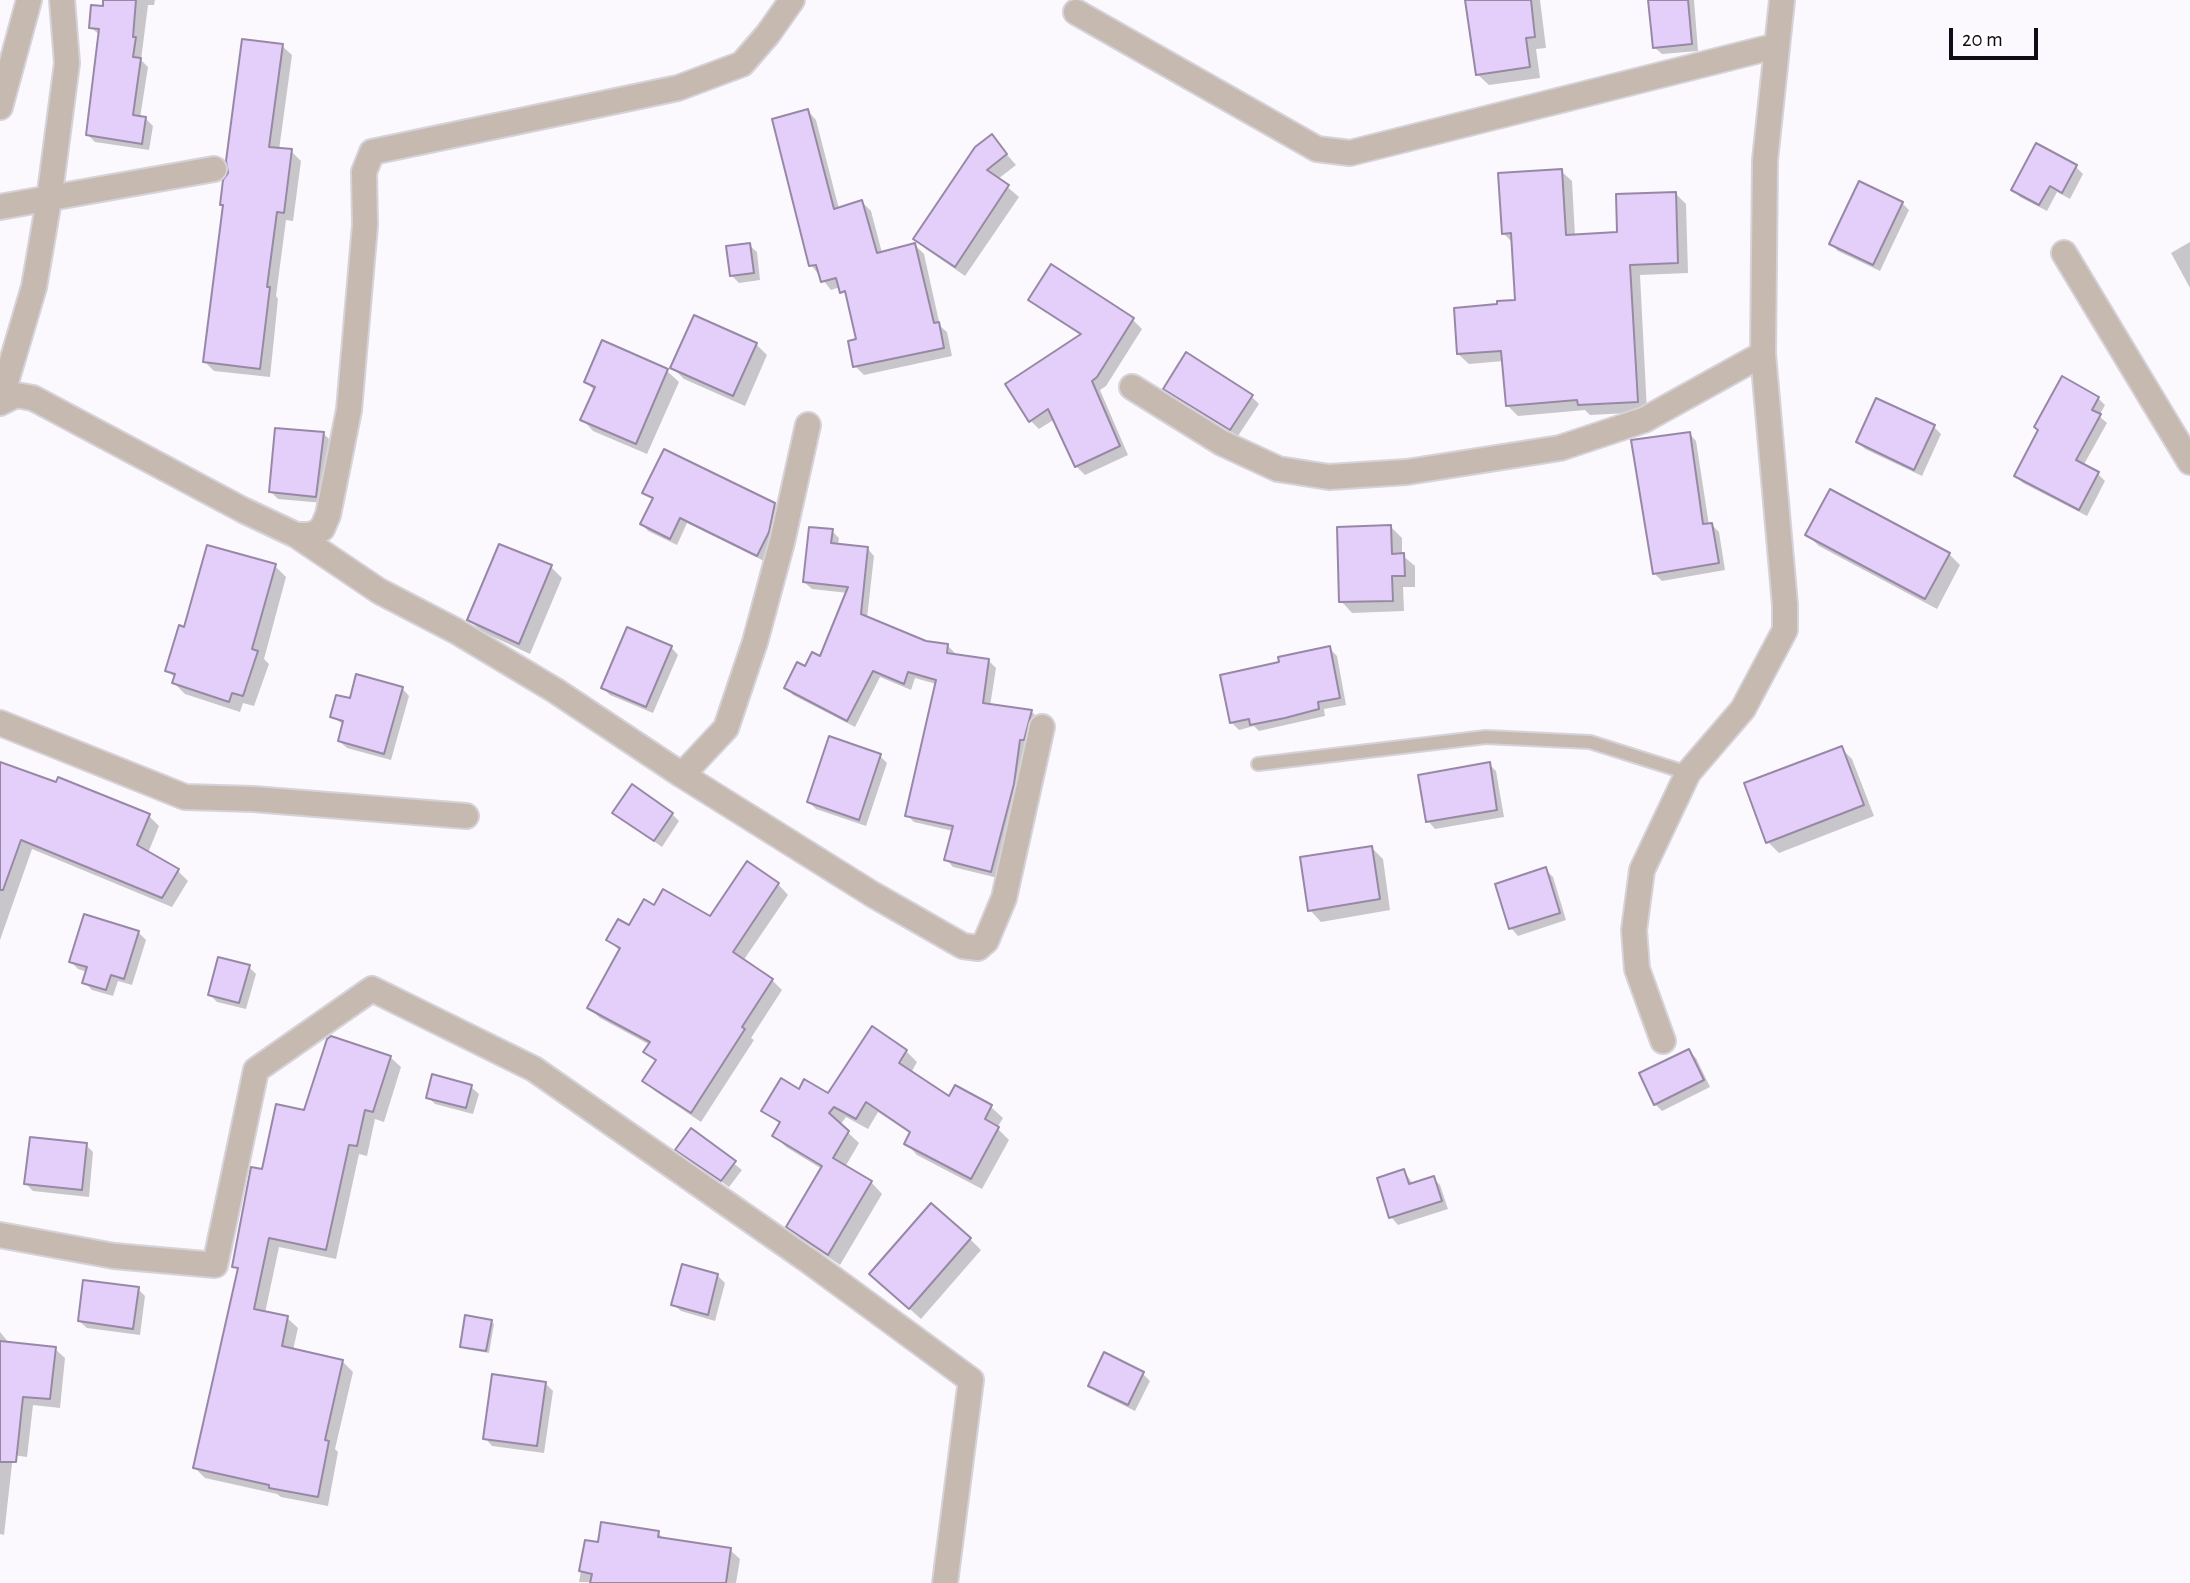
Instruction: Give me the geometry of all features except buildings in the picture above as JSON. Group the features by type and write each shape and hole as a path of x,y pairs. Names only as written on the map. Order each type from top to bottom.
{"street":[{"path":"0,107 29,0"},
{"path":"0,402 34,286 49,200 66,63 62,0"},
{"path":"296,535 311,535 322,529 328,515 346,423 365,225 364,172 372,152 678,88 705,79 742,64 792,0"},
{"path":"1663,1041 1637,969 1634,930 1642,870 1688,772 1743,709 1785,630 1763,354 1765,160 1782,0"},
{"path":"1076,12 1317,149 1350,153 1776,46"},
{"path":"0,207 214,169"},
{"path":"2064,253 2190,462"},
{"path":"1132,387 1222,443 1266,464 1278,469 1329,477 1407,472 1560,448 1644,420 1763,354"},
{"path":"0,402 16,395 33,398 243,510 296,535 379,591 456,631 556,691 682,775 872,894 963,946 978,948 986,941 1004,898 1042,727"},
{"path":"682,775 726,727 755,642 782,542 808,425"},
{"path":"0,723 185,797 253,799 466,817"},
{"path":"0,1235 114,1256 215,1265 256,1070 372,989 534,1069 809,1261 971,1380 945,1583"}],"lane":[{"path":"1258,764 1486,737 1590,742 1688,772"}]}
